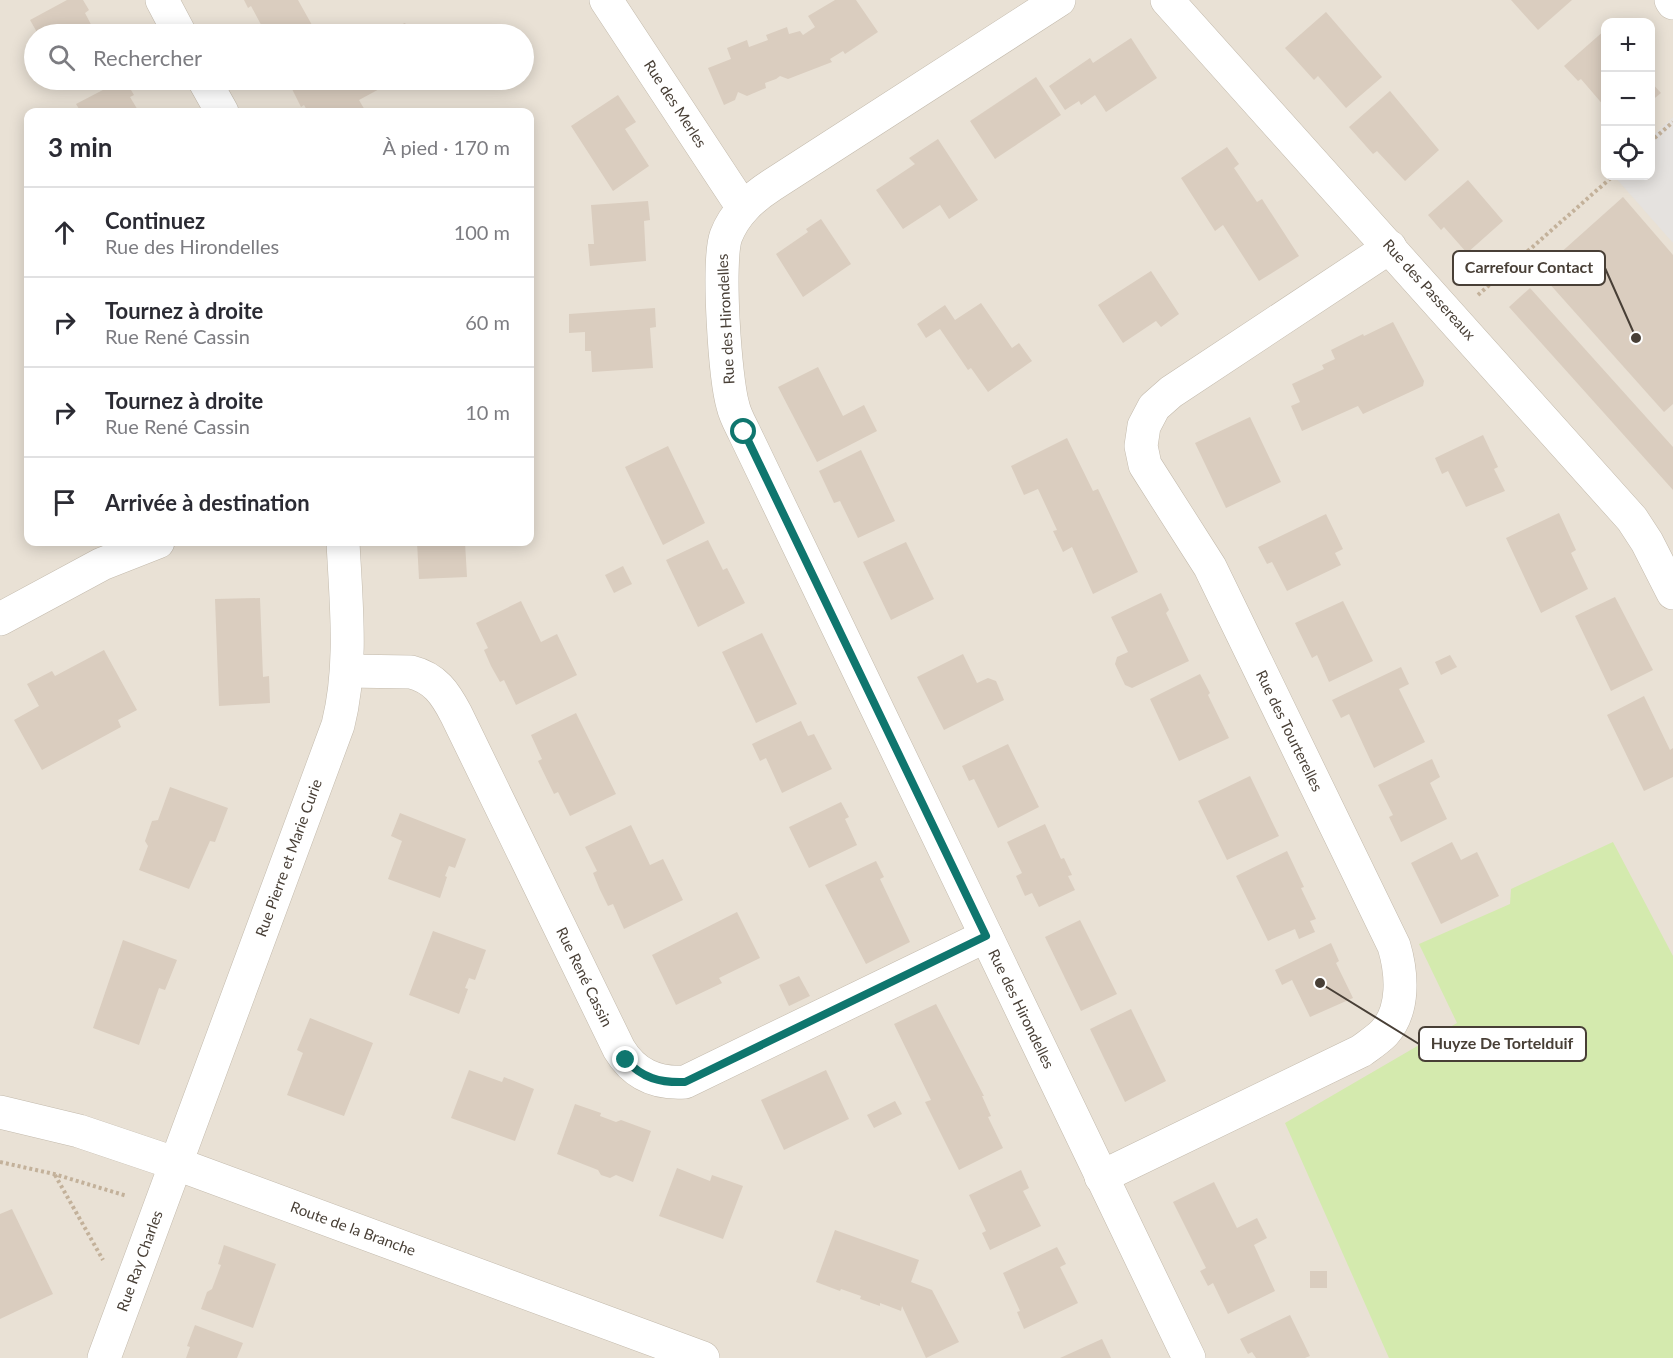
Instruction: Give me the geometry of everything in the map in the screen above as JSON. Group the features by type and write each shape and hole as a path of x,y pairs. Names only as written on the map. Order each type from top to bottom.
{"street":[{"path":"162,0 175,24"},
{"name":"Rue des Merles","path":"606,0 743,208"},
{"name":"Rue des Hirondelles","path":"1059,0 772,185 743,208 725,238 722,261 727,368 733,406 1189,1358"},
{"name":"Rue des Passereaux","path":"1167,0 1632,519 1647,542 1673,593"},
{"path":"210,90 220,108"},
{"name":"Rue des Tourterelles","path":"1101,1177 1361,1051 1383,1033 1391,1023 1396,1011 1401,983 1394,946 1210,567 1149,474 1142,457 1141,446 1148,417 1154,407 1171,392 1390,247"},
{"path":"0,619 102,564 148,546"},
{"name":"Rue Pierre et Marie Curie","path":"177,1164 338,725 348,671 343,546"},
{"name":"Rue René Cassin","path":"348,671 422,674 442,689 619,1049 630,1064 644,1075 665,1082 685,1082 986,936"},
{"name":"Route de la Branche","path":"0,1112 79,1131 177,1164 703,1358"},
{"name":"Rue Ray Charles","path":"104,1358 177,1164"}],"path":[{"path":"1655,138 1673,122"},
{"path":"1453,317 1608,180"},
{"path":"0,1162 54,1174 160,1206"},
{"path":"54,1174 126,1301"}],"shaded area":[{"path":"0,0 1673,0 1673,1358 0,1358"},
{"path":"1673,117 1673,243 1618,180 1655,180 1655,133"}],"green space":[{"path":"1613,842 1673,956 1673,1358 1389,1358 1285,1123 1457,1023 1419,944 1510,904 1511,889"}],"building":[{"path":"67,0 83,0 89,10 85,13 91,24 32,24 30,20"},
{"path":"244,0 298,0 311,24 261,24 251,6 248,8"},
{"path":"835,0 856,0 878,32 845,54 843,51 830,59 832,62 788,79 780,76 765,83 766,88 747,96 738,92 735,100 724,105 708,68 731,59 727,48 747,40 749,47 768,40 766,35 787,27 789,34 800,31 803,35 815,27 808,16"},
{"path":"1511,0 1572,0 1538,30"},
{"path":"1326,12 1382,77 1346,108 1318,76 1314,80 1285,48"},
{"path":"1601,34 1601,102 1581,79 1578,81 1564,66"},
{"path":"1131,38 1157,78 1106,112 1095,95 1081,105 1079,101 1065,110 1049,86 1090,58 1093,63"},
{"path":"1036,77 1061,115 995,159 970,121"},
{"path":"1655,86 1661,93 1655,98"},
{"path":"103,90 131,90 134,95 130,97 137,108 78,108 76,104"},
{"path":"292,90 378,90 359,100 364,108 306,108 304,105 301,107"},
{"path":"1390,91 1439,150 1405,181 1377,151 1373,154 1349,127"},
{"path":"618,95 636,122 625,129 649,166 613,191 571,126"},
{"path":"938,139 978,200 949,219 940,205 903,229 876,190 915,164 909,158"},
{"path":"1227,147 1239,164 1234,168 1257,202 1262,199 1299,256 1259,281 1223,225 1215,231 1181,178"},
{"path":"1468,180 1503,221 1467,253 1444,227 1441,230 1428,215"},
{"path":"1623,197 1673,255 1673,404 1664,412 1539,272"},
{"path":"648,201 650,220 644,221 646,261 590,266 588,244 594,244 591,205"},
{"path":"821,219 851,264 803,297 776,254 808,232 806,229"},
{"path":"1151,271 1179,314 1161,327 1156,321 1123,343 1098,305"},
{"path":"1530,288 1673,447 1673,490 1509,307"},
{"path":"981,303 1012,348 1019,343 1032,361 988,392 971,368 968,370 940,329 926,338 917,324 945,305 955,320"},
{"path":"655,308 656,327 650,328 653,368 592,372 591,351 585,351 585,332 569,333 569,314"},
{"path":"1393,322 1424,381 1423,386 1363,414 1358,406 1302,431 1291,406 1300,402 1292,384 1324,369 1322,365 1335,359 1331,350"},
{"path":"818,367 843,416 864,405 877,431 817,462 778,387"},
{"path":"1250,417 1281,482 1226,508 1195,443"},
{"path":"1483,435 1498,467 1494,469 1505,491 1466,507 1448,471 1442,474 1435,458"},
{"path":"1067,438 1093,491 1098,489 1138,572 1093,594 1072,547 1063,552 1053,531 1057,530 1038,489 1024,495 1011,466"},
{"path":"668,446 705,523 663,545 625,467"},
{"path":"861,450 895,521 858,538 840,501 834,503 819,471"},
{"path":"1559,513 1576,550 1571,553 1588,589 1541,613 1506,538"},
{"path":"1326,514 1343,549 1335,553 1341,565 1287,591 1272,562 1267,564 1258,547"},
{"path":"708,540 723,570 727,568 745,603 698,627 666,560"},
{"path":"906,542 934,599 891,620 863,562"},
{"path":"417,546 465,546 467,577 419,579"},
{"path":"623,566 632,584 614,593 605,575"},
{"path":"1161,593 1169,610 1166,613 1189,661 1132,688 1125,685 1115,664 1117,657 1128,652 1111,617"},
{"path":"1615,597 1653,670 1611,691 1575,616"},
{"path":"260,598 263,677 269,676 270,703 219,706 215,599"},
{"path":"521,601 541,642 557,634 577,675 516,705 504,680 500,682 491,666 484,650 488,648 476,623"},
{"path":"1343,601 1373,661 1329,682 1317,655 1312,658 1295,623"},
{"path":"762,633 797,704 756,723 722,652"},
{"path":"104,650 137,710 118,720 121,727 42,770 14,720 39,706 27,684 52,671 55,676"},
{"path":"963,654 977,683 988,678 996,681 1004,700 944,730 917,677"},
{"path":"1450,655 1457,667 1441,675 1435,662"},
{"path":"1401,667 1409,684 1399,689 1425,742 1374,768 1349,714 1341,718 1332,700"},
{"path":"1200,674 1229,738 1179,761 1150,699"},
{"path":"1644,696 1670,750 1673,748 1673,777 1644,791 1607,715"},
{"path":"576,713 616,794 570,816 558,792 554,794 538,761 542,759 531,735"},
{"path":"801,721 808,736 814,734 832,769 782,793 766,758 760,761 752,744"},
{"path":"1008,744 1039,807 998,828 974,779 969,781 962,766"},
{"path":"1432,759 1440,777 1430,783 1447,819 1401,842 1389,817 1393,815 1378,785"},
{"path":"1250,776 1279,836 1227,860 1198,801"},
{"path":"170,787 228,808 215,842 210,841 189,889 139,870 148,846 145,841 152,821 158,820"},
{"path":"841,802 849,817 845,819 857,845 809,868 789,827"},
{"path":"400,813 466,839 455,868 449,866 440,898 388,879 402,841 391,836"},
{"path":"1045,824 1061,859 1064,858 1072,875 1068,876 1075,890 1039,907 1032,893 1025,896 1016,876 1022,873 1007,842"},
{"path":"631,825 650,865 663,859 683,900 624,929 613,904 608,906 600,890 593,873 597,871 585,847"},
{"path":"1452,842 1461,860 1477,852 1499,896 1441,924 1411,863"},
{"path":"1287,851 1316,919 1310,921 1315,932 1299,939 1295,929 1268,941 1236,876"},
{"path":"876,861 884,877 880,879 910,942 866,964 825,885"},
{"path":"737,912 760,958 719,978 722,983 676,1005 652,955"},
{"path":"1080,920 1117,994 1081,1011 1045,937"},
{"path":"433,931 486,950 475,980 469,978 465,988 468,989 459,1014 409,995"},
{"path":"123,940 177,960 165,990 159,988 139,1045 93,1028"},
{"path":"1331,943 1339,961 1336,963 1353,998 1310,1017 1292,980 1282,985 1275,970"},
{"path":"799,976 810,996 789,1006 779,985"},
{"path":"936,1004 984,1096 982,1096 991,1116 988,1117 1003,1148 959,1170 925,1102 931,1100 894,1024"},
{"path":"1131,1009 1166,1081 1125,1102 1090,1029"},
{"path":"310,1018 373,1043 344,1116 287,1095 303,1053 297,1050"},
{"path":"469,1070 502,1082 504,1077 534,1089 515,1141 451,1118"},
{"path":"826,1070 849,1119 784,1150 761,1100"},
{"path":"895,1101 902,1114 874,1128 867,1115"},
{"path":"575,1104 601,1113 600,1116 616,1122 621,1120 651,1131 633,1182 616,1175 610,1178 601,1175 598,1170 557,1154"},
{"path":"677,1168 710,1181 712,1175 743,1186 723,1239 659,1216"},
{"path":"1021,1170 1029,1188 1023,1191 1041,1226 990,1250 982,1233 986,1231 969,1195"},
{"path":"1214,1182 1237,1228 1257,1218 1267,1238 1254,1245 1275,1291 1228,1314 1213,1283 1208,1286 1200,1271 1206,1268 1173,1202"},
{"path":"12,1209 53,1294 0,1319 0,1214"},
{"path":"835,1230 919,1260 911,1282 932,1290 959,1342 926,1358 902,1306 901,1311 880,1303 880,1306 860,1299 861,1296 816,1282"},
{"path":"224,1245 276,1264 253,1328 201,1309 221,1265 218,1264"},
{"path":"1057,1247 1066,1264 1060,1267 1078,1303 1024,1329 1017,1312 1020,1311 1003,1273"},
{"path":"1310,1271 1327,1271 1327,1288 1310,1288"},
{"path":"1290,1315 1310,1356 1305,1358 1256,1358 1252,1352 1248,1354 1240,1339"},
{"path":"195,1325 243,1343 237,1358 186,1358 190,1347 187,1346"},
{"path":"1102,1339 1111,1358 1060,1358"}],"place":[{"name":"Carrefour Contact","path":"1636,338"},
{"name":"Huyze De Tortelduif","path":"1320,983"}],"route":[{"path":"626,1060 644,1075 656,1080 685,1082 986,936 744,432"}]}
